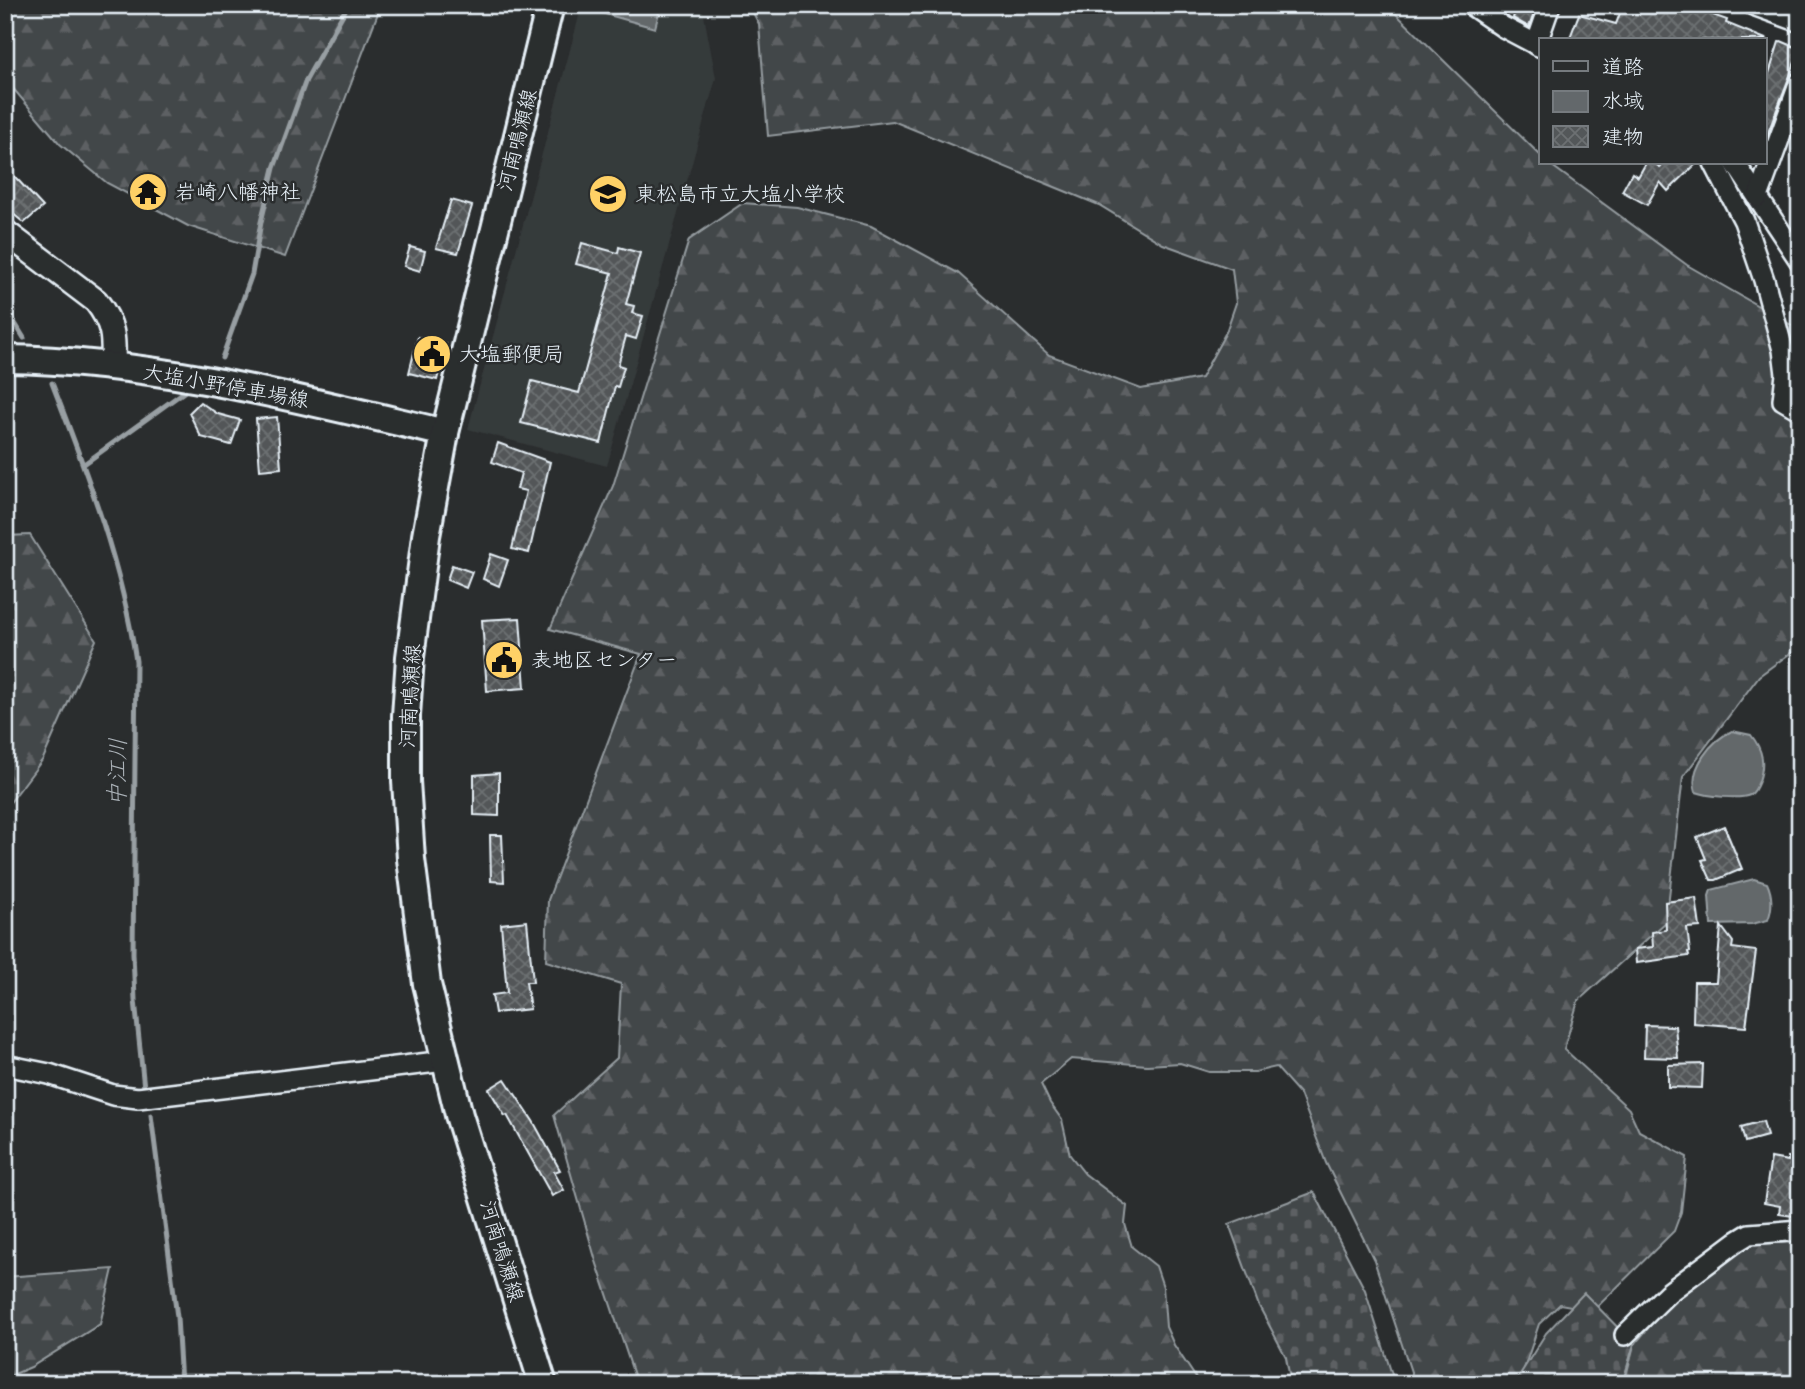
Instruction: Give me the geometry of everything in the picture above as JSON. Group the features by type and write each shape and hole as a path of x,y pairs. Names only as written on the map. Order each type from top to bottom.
{"main road":[{"name":"河南鳴瀬線","path":"544,1384 459,1115 427,984 411,859 406,781 406,716 410,657 426,536 444,433 550,5"},
{"name":"大塩小野停車場線","path":"5,359 113,366 255,388 444,433"}],"street":[{"path":"1471,5 1503,27 1539,46"},
{"path":"1541,38 1550,5"},
{"path":"1754,5 1800,22"},
{"path":"1758,197 1800,82"},
{"path":"1715,164 1744,220 1764,279 1783,350 1786,374 1783,400 1800,410"},
{"path":"1736,164 1800,261"},
{"path":"5,232 96,301 106,315 114,336 113,366"},
{"path":"5,1065 50,1074 113,1095 138,1098 445,1061"},
{"path":"1625,1335 1668,1293 1749,1234 1800,1230"}],"shaded area":[{"name":"東松島市立大塩小学校","path":"582,5 702,5 716,78 607,466 468,429"}],"green space":[{"path":"5,5 381,5 285,257 188,226 107,183 60,144 5,79"},
{"path":"749,5 1387,5 1539,154 1539,164 1549,164 1687,265 1800,330 1800,646 1759,676 1683,777 1666,922 1578,1001 1564,1049 1629,1109 1639,1131 1687,1157 1681,1212 1674,1231 1594,1310 1560,1304 1539,1324 1519,1384 1415,1384 1374,1260 1326,1163 1300,1094 1276,1067 1255,1072 1209,1072 1180,1063 1147,1065 1071,1059 1041,1084 1062,1120 1070,1155 1085,1174 1127,1206 1125,1224 1132,1247 1156,1266 1163,1287 1166,1327 1174,1345 1200,1384 637,1384 595,1258 554,1115 617,1058 621,984 546,961 548,900 641,654 550,629 613,486 689,240 743,203 797,207 871,226 958,273 1049,355 1141,389 1201,378 1226,332 1236,303 1232,269 1163,244 1099,205 893,121 768,136 759,24"},
{"path":"30,535 96,640 43,759 5,809 5,536"},
{"path":"1314,1192 1365,1290 1395,1384 1291,1384 1286,1357 1259,1306 1229,1224"},
{"path":"1800,1242 1800,1384 1624,1384 1634,1345 1674,1297 1751,1244"},
{"path":"113,1269 100,1324 31,1367 5,1378 5,1277"},
{"path":"1584,1293 1634,1344 1622,1384 1514,1384 1546,1333"}],"water":[{"path":"599,5 661,5 655,28 598,12"},
{"path":"1732,731 1751,735 1758,746 1762,769 1756,789 1750,795 1738,797 1696,792 1695,774 1704,756 1717,741"},
{"path":"1754,879 1767,883 1769,888 1772,902 1768,920 1752,924 1711,925 1711,890"}],"building":[{"path":"1517,5 1537,5 1529,27 1513,18"},
{"path":"1623,5 1685,5 1727,20 1726,23 1763,38 1570,38 1579,14 1616,24"},
{"path":"1779,42 1800,49 1766,138 1766,83"},
{"path":"1645,164 1660,167 1664,164 1696,164 1668,191 1660,182 1647,205 1622,191 1632,173 1638,177"},
{"path":"5,166 43,207 24,223 5,207"},
{"path":"451,200 472,206 458,253 436,248"},
{"path":"582,243 618,253 619,247 640,253 626,304 634,306 632,313 643,316 636,339 626,336 618,365 624,367 618,387 615,386 601,443 521,423 532,381 579,393 612,273 576,264"},
{"path":"410,247 425,251 420,271 404,266"},
{"path":"418,337 446,344 437,380 409,373"},
{"path":"200,402 218,414 240,420 231,445 201,437 189,413"},
{"path":"277,417 281,468 260,470 256,419"},
{"path":"498,443 550,462 529,553 512,549 526,491 517,489 521,473 492,462"},
{"path":"491,554 508,560 499,586 483,579"},
{"path":"452,565 472,572 466,588 447,580"},
{"path":"520,618 525,688 487,691 482,620"},
{"path":"499,773 499,816 474,815 474,775"},
{"path":"1724,826 1742,869 1711,880 1702,860 1706,859 1697,837"},
{"path":"490,835 502,835 504,882 491,881"},
{"path":"1696,898 1700,927 1687,928 1689,956 1636,963 1635,949 1653,947 1652,932 1666,930 1665,902"},
{"path":"527,921 533,982 526,982 530,1009 495,1013 492,995 507,993 501,924"},
{"path":"1721,926 1733,942 1732,948 1756,951 1746,1027 1693,1023 1694,982 1716,982"},
{"path":"1645,1025 1675,1026 1678,1058 1644,1057"},
{"path":"1703,1064 1702,1088 1668,1087 1668,1065"},
{"path":"505,1079 533,1121 560,1170 554,1172 564,1190 552,1196 507,1115 505,1116 489,1089"},
{"path":"1763,1121 1767,1136 1745,1142 1741,1127"},
{"path":"1788,1157 1800,1159 1800,1217 1779,1214 1780,1206 1764,1203 1771,1158 1788,1161"}],"waterway":[{"path":"222,358 252,274 274,168 306,80 348,5"},
{"path":"5,312 24,338"},
{"name":"中江川","path":"52,383 90,485 112,555 136,661 133,953 144,1088"},
{"path":"84,464 188,389"},
{"name":"中江川","path":"151,1115 177,1317 181,1384"}],"place":[{"name":"岩崎八幡神社","path":"148,192"},
{"name":"東松島市立大塩小学校","path":"608,194"},
{"name":"大塩郵便局","path":"432,354"},
{"name":"表地区センター","path":"504,660"}]}
